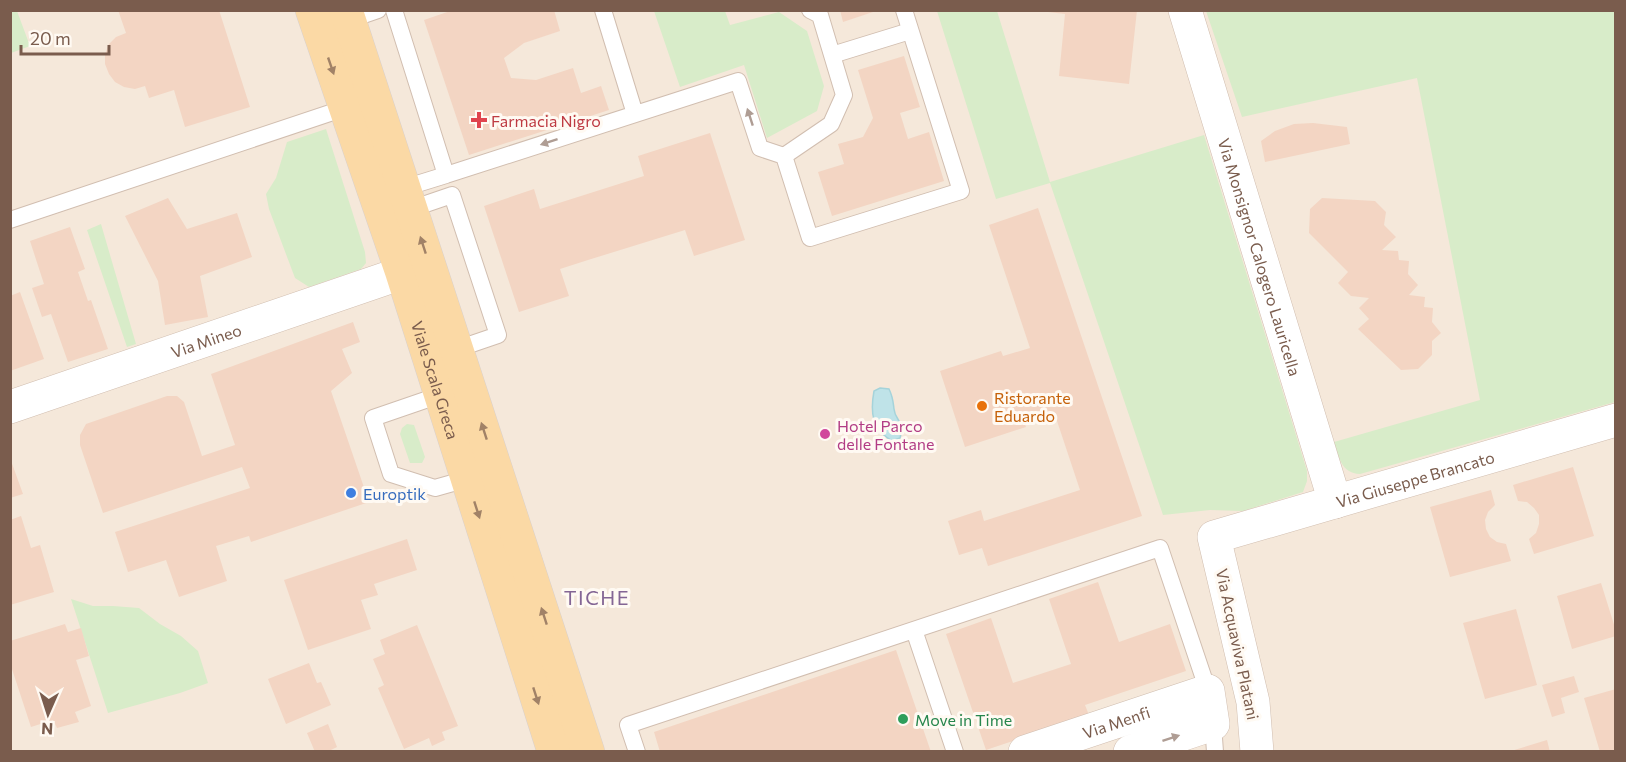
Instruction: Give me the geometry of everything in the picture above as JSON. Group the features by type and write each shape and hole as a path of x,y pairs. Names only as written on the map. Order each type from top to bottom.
{"main road":[{"name":"Viale Scala Greca","path":"312,10 408,198 588,752"},
{"name":"Viale Scala Greca","path":"358,14 360,103 402,273 554,752"}],"street":[{"name":"Via Monsignor Calogero Lauricella","path":"1185,10 1335,502"},
{"name":"Via Mineo","path":"10,407 402,273"},
{"name":"Via Giuseppe Brancato","path":"1214,537 1616,420"},
{"name":"Via Acquaviva Platani","path":"1214,537 1253,702 1257,752"},
{"path":"1208,691 1214,738"},
{"name":"Via Menfi","path":"1025,752 1208,691"},
{"name":"Via Menfi","path":"1130,752 1214,738"}],"lane":[{"path":"394,10 446,175"},
{"path":"603,10 635,114"},
{"path":"784,156 831,124 844,95 820,15 810,10"},
{"path":"784,156 810,238 960,191 904,10"},
{"path":"832,55 910,31"},
{"path":"408,198 446,175 738,81 760,148 784,156"},
{"path":"10,220 360,103"},
{"path":"408,198 452,195 498,335 457,349"},
{"path":"440,394 373,418 391,474 435,488 467,479"},
{"path":"636,752 628,725 1160,548 1208,691"},
{"path":"914,630 955,752"}],"shaded area":[{"path":"11,11 1615,11 1615,751 11,751"}],"green space":[{"path":"10,11 17,11 30,46 11,53"},
{"path":"654,11 725,11 730,25 779,12 807,31 824,86 817,111 767,138 744,65 680,87"},
{"path":"937,11 997,11 1050,182 1204,135 1307,471 1307,481 1303,492 1243,511 1210,510 1163,515 1050,183 996,199"},
{"path":"1206,11 1615,11 1615,402 1360,474 1349,471 1339,458 1334,442 1480,400 1417,78 1242,117"},
{"path":"326,129 365,252 366,263 361,269 309,287 295,278 269,209 266,194 276,178 287,142"},
{"path":"101,224 136,344 127,347 87,230"},
{"path":"407,424 414,425 425,457 422,463 410,463 400,434 402,428"},
{"path":"71,599 93,606 139,608 181,636 198,651 208,683 108,713"}],"water":[{"path":"880,388 889,389 895,413 901,424 900,438 892,441 880,431 874,420 872,406 874,391"}],"building":[{"path":"118,10 219,10 250,107 185,127 174,90 149,98 145,86 135,89 115,82 105,64 105,54 109,44 116,37 126,33"},
{"path":"453,10 554,10 560,31 524,43 504,58 511,78 536,80 573,68 581,93 601,86 609,110 469,155 424,20"},
{"path":"840,10 876,10 876,11 843,22"},
{"path":"1048,10 1137,10 1129,84 1059,76 1065,14 1048,12"},
{"path":"904,56 920,107 900,113 908,139 929,132 944,181 832,216 818,172 844,164 838,144 863,137 873,118 858,70"},
{"path":"1313,123 1347,127 1350,144 1265,162 1261,141 1275,131 1294,124"},
{"path":"710,133 745,240 694,256 685,230 588,260 560,269 569,296 519,312 484,206 534,189 540,209 644,176 638,156"},
{"path":"168,198 187,229 237,213 252,257 200,276 208,317 165,325 158,281 125,216"},
{"path":"1322,198 1375,201 1386,212 1384,225 1396,237 1382,250 1398,251 1399,260 1409,261 1408,274 1418,285 1409,295 1425,297 1424,307 1433,308 1432,322 1441,333 1432,341 1432,355 1418,369 1401,370 1358,329 1369,319 1359,308 1369,298 1351,296 1338,283 1348,272 1309,233 1310,209"},
{"path":"1038,208 1142,516 988,566 982,548 959,555 948,521 981,510 984,521 1080,490 1054,412 1024,422 1026,427 965,447 940,371 1001,351 1003,356 1030,348 989,225"},
{"path":"70,227 85,269 78,272 88,301 91,300 108,349 68,362 51,314 42,317 32,288 44,284 30,241"},
{"path":"20,292 44,359 10,371 10,296"},
{"path":"353,322 360,342 342,349 352,373 331,391 369,502 251,542 249,536 216,546 227,581 179,597 166,560 128,572 115,532 250,488 242,467 103,513 80,445 80,435 86,424 167,396 177,396 184,402 202,456 235,445 211,374"},
{"path":"10,458 23,494 10,498"},
{"path":"1573,467 1594,536 1534,554 1529,539 1536,533 1539,515 1527,502 1518,501 1513,485"},
{"path":"1491,490 1495,505 1488,512 1485,520 1486,529 1490,537 1506,544 1511,561 1450,577 1430,507"},
{"path":"21,516 31,548 40,545 54,592 10,605 10,520"},
{"path":"407,539 417,570 374,584 378,595 361,600 371,629 308,650 284,580"},
{"path":"1098,582 1119,642 1170,624 1186,671 1085,705 1089,715 986,750 946,634 991,618 1013,683 1071,664 1049,599"},
{"path":"1601,583 1616,636 1572,649 1557,596"},
{"path":"1516,609 1537,685 1485,699 1463,623"},
{"path":"65,624 68,632 81,628 89,656 76,660 91,706 75,712 79,722 57,728 53,720 31,727 10,663 10,641"},
{"path":"417,625 458,726 442,732 445,740 432,746 429,738 404,749 378,688 384,685 373,659 385,654 380,640"},
{"path":"896,650 931,752 660,752 654,732"},
{"path":"309,663 317,683 321,682 331,705 286,724 268,679"},
{"path":"1574,676 1579,692 1561,698 1565,713 1552,717 1542,685"},
{"path":"1616,689 1616,752 1600,752 1584,698"},
{"path":"328,724 337,747 327,752 315,752 307,733"},
{"path":"1547,740 1550,752 1511,752 1511,751"}],"place":[{"name":"Farmacia Nigro","path":"479,120"},
{"name":"Ristorante Eduardo","path":"982,406"},
{"name":"Hotel Parco delle Fontane","path":"825,434"},
{"name":"Europtik","path":"351,493"},
{"name":"Move in Time","path":"903,719"}],"district":[{"name":"TICHE","path":"597,597"}]}
